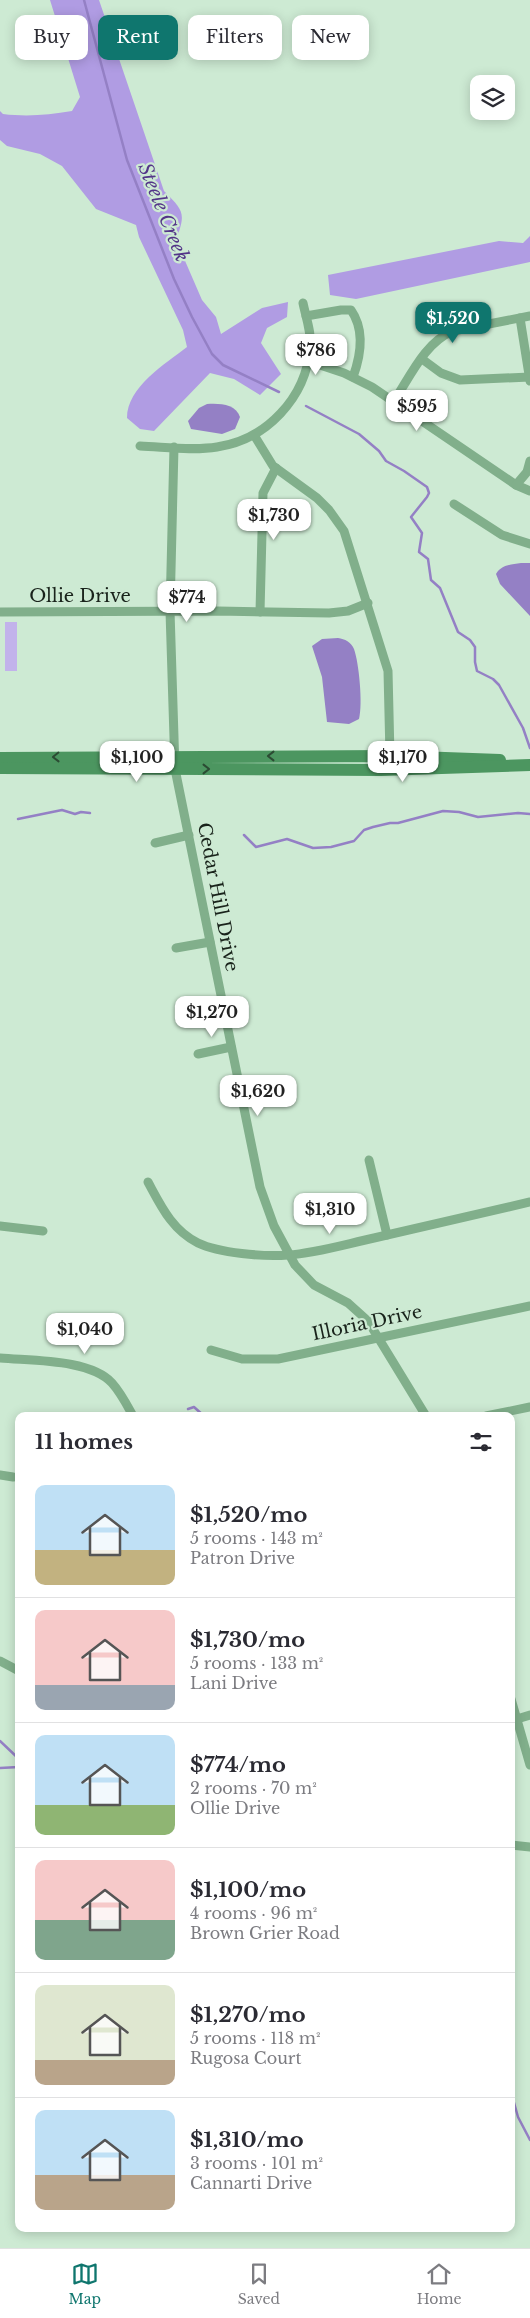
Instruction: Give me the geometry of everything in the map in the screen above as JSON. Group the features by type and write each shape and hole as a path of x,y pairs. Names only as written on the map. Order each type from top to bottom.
{"main road":[{"path":"274,770 295,763 375,763 384,761 390,756"},
{"path":"0,758 390,756 530,761"},
{"path":"0,768 274,770 443,769 530,765"}],"street":[{"path":"140,446 215,448 238,442 272,424 302,380 308,361 310,337 303,303"},
{"path":"306,316 351,310 358,320 361,355 353,377"},
{"path":"394,401 431,346 442,335 453,331 530,316"},
{"path":"520,318 530,381"},
{"path":"422,359 450,378 460,380 530,377"},
{"path":"308,361 353,377 394,401 516,485 530,491"},
{"path":"254,435 268,460 317,498 338,521 351,550 388,671 390,756"},
{"name":"Cedar Hill Drive","path":"174,447 170,611 175,769 264,1202 288,1255 314,1285 348,1303 359,1312 378,1338 424,1412"},
{"path":"516,485 527,472 530,462"},
{"path":"260,612 263,493 276,468"},
{"path":"454,504 502,535 530,544"},
{"name":"Ollie Drive","path":"0,612 338,612 368,603"},
{"path":"155,843 189,836"},
{"path":"176,948 210,942"},
{"path":"198,1054 231,1047"},
{"path":"369,1160 387,1235"},
{"path":"148,1182 171,1222 198,1243 227,1250 288,1255 387,1235 530,1202"},
{"path":"0,1226 43,1232"},
{"name":"Illoria Drive","path":"211,1350 242,1359 278,1359 530,1306"},
{"path":"0,1358 91,1369 112,1383 130,1412"},
{"path":"506,1412 530,1407"},
{"path":"0,1475 13,1477"},
{"path":"0,1661 15,1669"},
{"path":"515,1712 530,1765"},
{"path":"517,1719 530,1715"},
{"path":"515,1845 530,1847"}],"shaded area":[{"path":"50,0 99,0 104,15 98,15 98,60 119,60 164,191 176,203 181,213 181,224 176,240 202,300 216,317 221,334 262,308 288,302 287,317 267,328 261,343 281,374 260,395 234,379 210,373 154,431 140,429 127,418 133,396 140,386 158,369 187,347 183,330 139,237 136,225 96,209 62,166 40,154 7,146 0,140 0,111 3,114 29,115 72,111 80,97 69,60 88,60 88,15 55,15"},
{"path":"530,236 530,262 356,299 330,295 328,275 499,241 523,243"},
{"path":"207,404 222,404 235,409 240,417 235,429 222,434 191,429 188,421 199,408"},
{"path":"530,563 530,616 500,584 496,574 504,567"},
{"path":"5,622 17,622 17,671 5,671"},
{"path":"338,638 348,641 353,647 359,673 361,704 359,719 349,724 327,722 322,677 312,646 322,639"}],"waterway":[{"name":"Steele Creek","path":"84,0 127,160 174,279 192,317 212,354 223,365 279,392"},
{"name":"Steele Creek","path":"306,406 359,434 379,451 386,461 427,487 429,493 427,497 411,517 422,533 419,552 428,559 431,580 440,588 458,632 470,640 475,647 477,671 493,679 499,685 523,728 530,748"},
{"path":"18,819 62,810 75,814 81,812 90,813"},
{"path":"244,835 256,847 287,839 313,848 331,847 354,841 364,830 373,827 398,823 443,811 459,812 478,817 518,813 530,814"},
{"path":"188,1409 194,1407 200,1412"},
{"path":"0,1741 15,1755"},
{"path":"0,1768 15,1767"},
{"path":"515,2106 518,2117 530,2140"}]}
